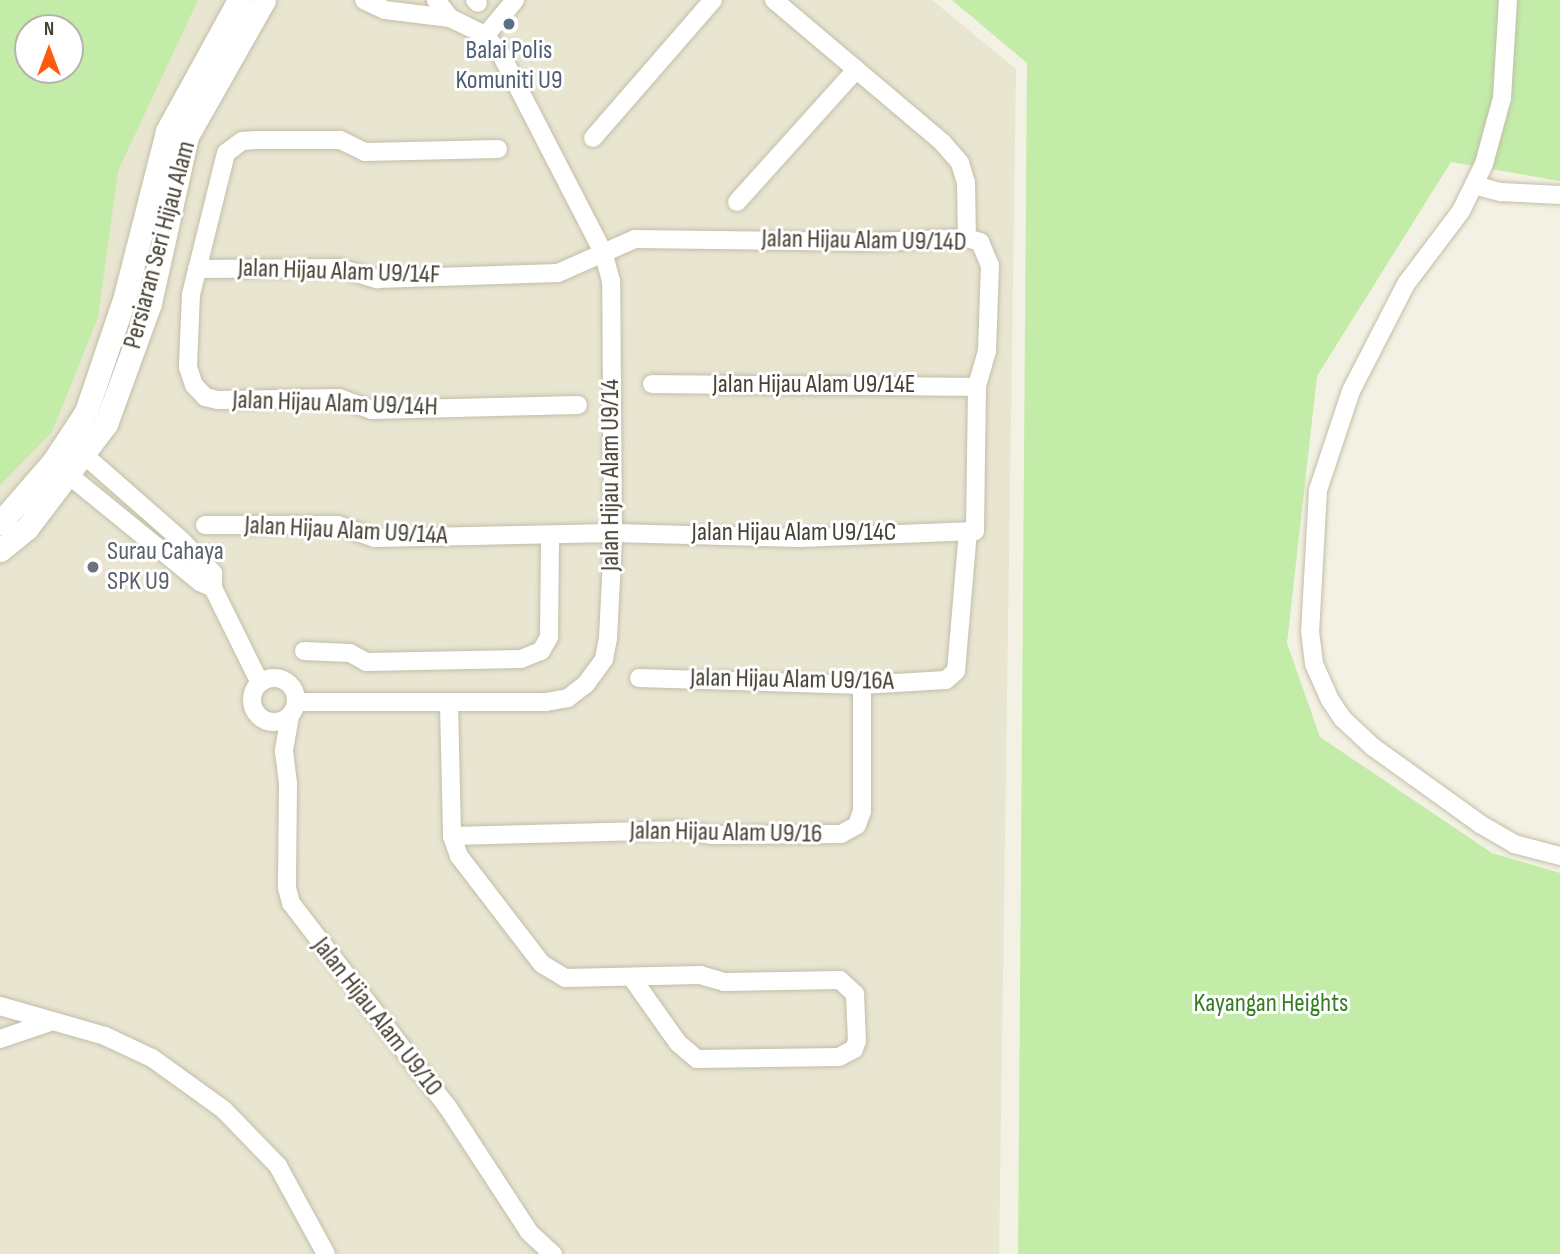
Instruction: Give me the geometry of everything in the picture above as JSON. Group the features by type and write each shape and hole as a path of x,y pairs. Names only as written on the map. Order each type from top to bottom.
{"street":[{"name":"Persiaran Seri Hijau Alam","path":"77,448 86,412 124,300 167,131 239,0"},
{"name":"Persiaran Seri Hijau Alam","path":"0,551 27,528 77,448 106,424 149,303 187,136 264,0"},
{"path":"364,0 385,10 450,18"},
{"path":"436,0 450,18"},
{"path":"485,36 515,0"},
{"path":"593,138 713,0"},
{"path":"774,0 942,142 960,163 967,237"},
{"path":"1508,0 1502,98 1484,164 1461,211 1406,284 1351,391 1318,490 1310,631 1314,664 1330,700 1343,719 1373,747 1480,824 1514,844 1560,856"},
{"name":"Jalan Hijau Alam U9/14","path":"293,709 546,702 568,698 586,684 604,659 608,638 613,533 611,281 604,254 509,65 485,36 450,18"},
{"path":"737,202 856,70"},
{"name":"Jalan Hijau Alam U9/14H","path":"498,149 365,152 340,140 242,141 226,153 220,167 197,268 188,368 194,385 205,397 339,398 372,410 578,405"},
{"path":"1474,185 1501,192 1560,195"},
{"name":"Jalan Hijau Alam U9/14D","path":"604,254 635,239 876,242 967,237 980,242 990,265 987,351 977,387 972,532 956,671 946,680"},
{"name":"Jalan Hijau Alam U9/14F","path":"197,268 340,268 377,279 558,273 604,254"},
{"name":"Jalan Hijau Alam U9/14E","path":"652,384 977,387"},
{"path":"77,448 190,549 213,573 213,587 260,683"},
{"name":"Persiaran Seri Hijau Alam","path":"0,523 62,469"},
{"path":"62,469 201,582 213,587"},
{"name":"Jalan Hijau Alam U9/14A","path":"205,524 338,525 375,538 613,533"},
{"name":"Jalan Hijau Alam U9/14C","path":"613,533 732,539 972,532"},
{"path":"304,650 350,653 366,662 521,659 541,651 549,638 550,535"},
{"path":"271,678 286,682 293,709 276,723 261,719 251,699 260,683 271,678"},
{"name":"Jalan Hijau Alam U9/16A","path":"639,678 862,685 946,680"},
{"name":"Jalan Hijau Alam U9/16","path":"452,836 684,830 712,835 841,834 857,825 862,811 862,685"},
{"path":"449,703 452,836 459,856 542,964 565,978 700,975 724,982 840,980 855,994 857,1041 854,1049 839,1057 697,1059 678,1043 632,978"},
{"name":"Jalan Hijau Alam U9/10","path":"284,751 293,709"},
{"name":"Jalan Hijau Alam U9/10","path":"261,719 275,731 284,751 288,785 287,888 291,903 447,1106 529,1232 553,1254"},
{"path":"0,1006 47,1023 105,1036 152,1058 224,1110 278,1166 326,1254"},
{"path":"0,1039 47,1023"}],"shaded area":[{"path":"0,0 932,0 1016,69 999,1254 0,1254"}],"green space":[{"path":"0,0 198,0 118,171 98,317 52,432 0,485"},
{"name":"Kayangan Heights","path":"952,0 1560,0 1560,181 1451,162 1317,376 1287,643 1320,737 1492,853 1560,873 1560,1254 1018,1254 1027,63"}],"place":[{"name":"Balai Polis Komuniti U9","path":"509,24"},
{"name":"Surau Cahaya SPK U9","path":"93,567"}]}
